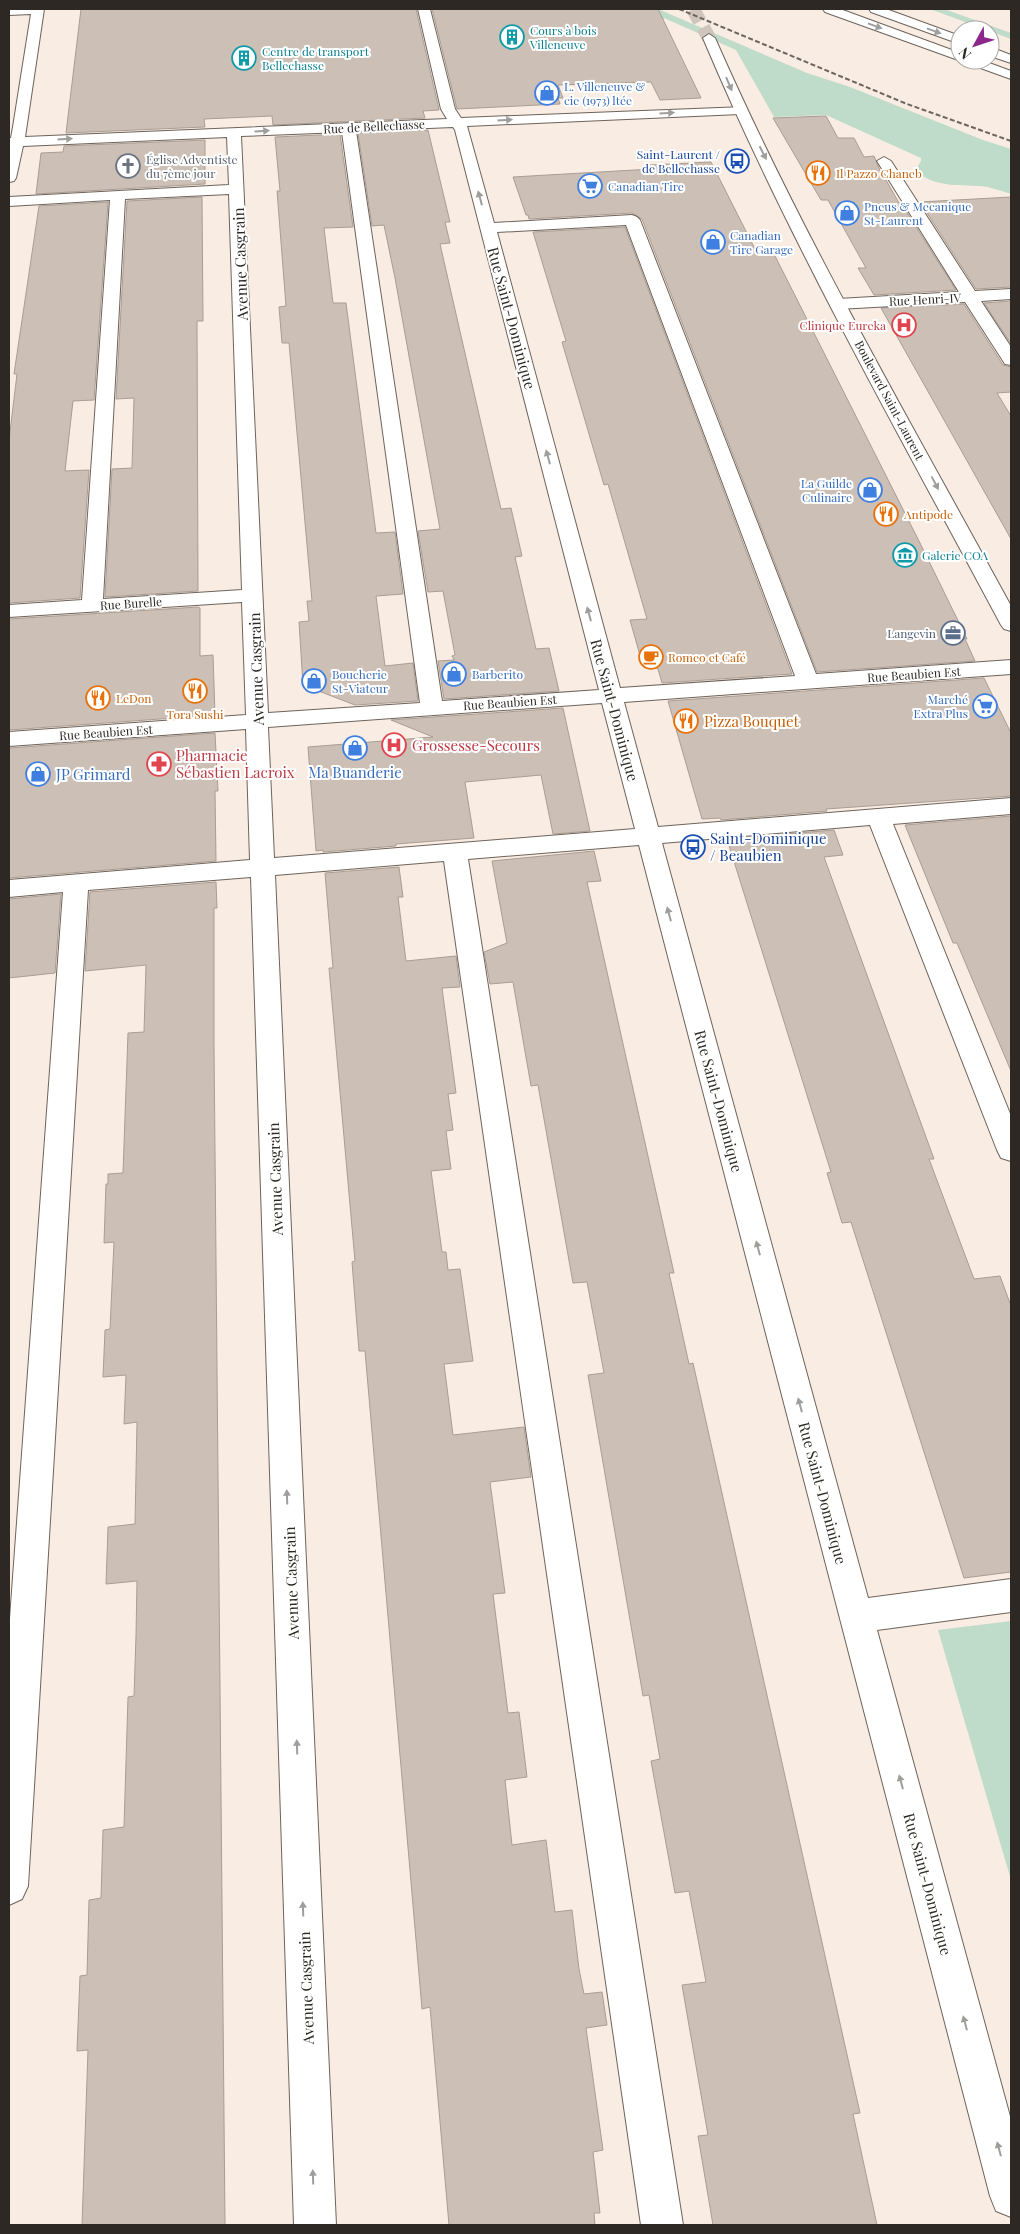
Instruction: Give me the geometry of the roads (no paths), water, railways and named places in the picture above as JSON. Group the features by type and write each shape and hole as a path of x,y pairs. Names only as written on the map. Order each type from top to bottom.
{"street":[{"path":"9,11 38,9 12,142 9,178"},
{"name":"Rue Saint-Dominique","path":"424,9 448,109 462,130 648,836 1011,2196"},
{"path":"830,9 950,53"},
{"path":"875,9 950,36"},
{"path":"904,9 950,26"},
{"name":"Boulevard Saint-Laurent","path":"709,38 740,110 838,304 1011,625"},
{"path":"995,70 1011,76"},
{"name":"Rue de Bellechasse","path":"12,142 348,127 454,120 740,110"},
{"path":"348,127 432,708"},
{"name":"Avenue Casgrain","path":"234,132 315,2225"},
{"path":"884,161 1011,360"},
{"path":"9,201 237,189"},
{"path":"92,606 118,195"},
{"path":"488,228 632,220 808,682"},
{"name":"Rue Henri-IV","path":"838,304 1011,294"},
{"name":"Rue Burelle","path":"9,611 253,595"},
{"name":"Rue Beaubien Est","path":"9,739 1011,667"},
{"path":"9,888 1011,806"},
{"path":"878,816 1011,1150"},
{"path":"455,852 662,2225"},
{"path":"9,1886 76,882"},
{"path":"856,1616 1011,1594"}],"tunnel":[{"path":"693,9 709,38"}],"railway":[{"path":"679,9 907,104 1011,141"}],"place":[{"name":"Cours à bois Villeneuve","path":"512,37"},
{"name":"Centre de transport Bellechasse","path":"244,58"},
{"name":"L. Villeneuve & cie (1973) ltée","path":"547,93"},
{"name":"Saint-Laurent / de Bellechasse","path":"737,161"},
{"name":"Église Adventiste du 7ème jour","path":"128,166"},
{"name":"Il Pazzo Chaneb","path":"818,173"},
{"name":"Canadian Tire","path":"590,186"},
{"name":"Pneus & Mecanique St-Laurent","path":"847,213"},
{"name":"Canadian Tire Garage","path":"713,242"},
{"name":"Clinique Eureka","path":"904,325"},
{"name":"La Guilde Culinaire","path":"870,490"},
{"name":"Antipode","path":"886,514"},
{"name":"Galerie COA","path":"905,555"},
{"name":"Langevin","path":"953,633"},
{"name":"Romeo et Café","path":"651,657"},
{"name":"Barberito","path":"454,674"},
{"name":"Boucherie St-Viateur","path":"314,681"},
{"name":"Tora Sushi","path":"195,691"},
{"name":"LeDon","path":"98,698"},
{"name":"Marché Extra Plus","path":"985,706"},
{"name":"Pizza Bouquet","path":"686,721"},
{"name":"Grossesse-Secours","path":"394,745"},
{"name":"Ma Buanderie","path":"355,748"},
{"name":"Pharmacie Sébastien Lacroix","path":"159,764"},
{"name":"JP Grimard","path":"38,774"},
{"name":"Saint-Dominique / Beaubien","path":"693,847"}]}
